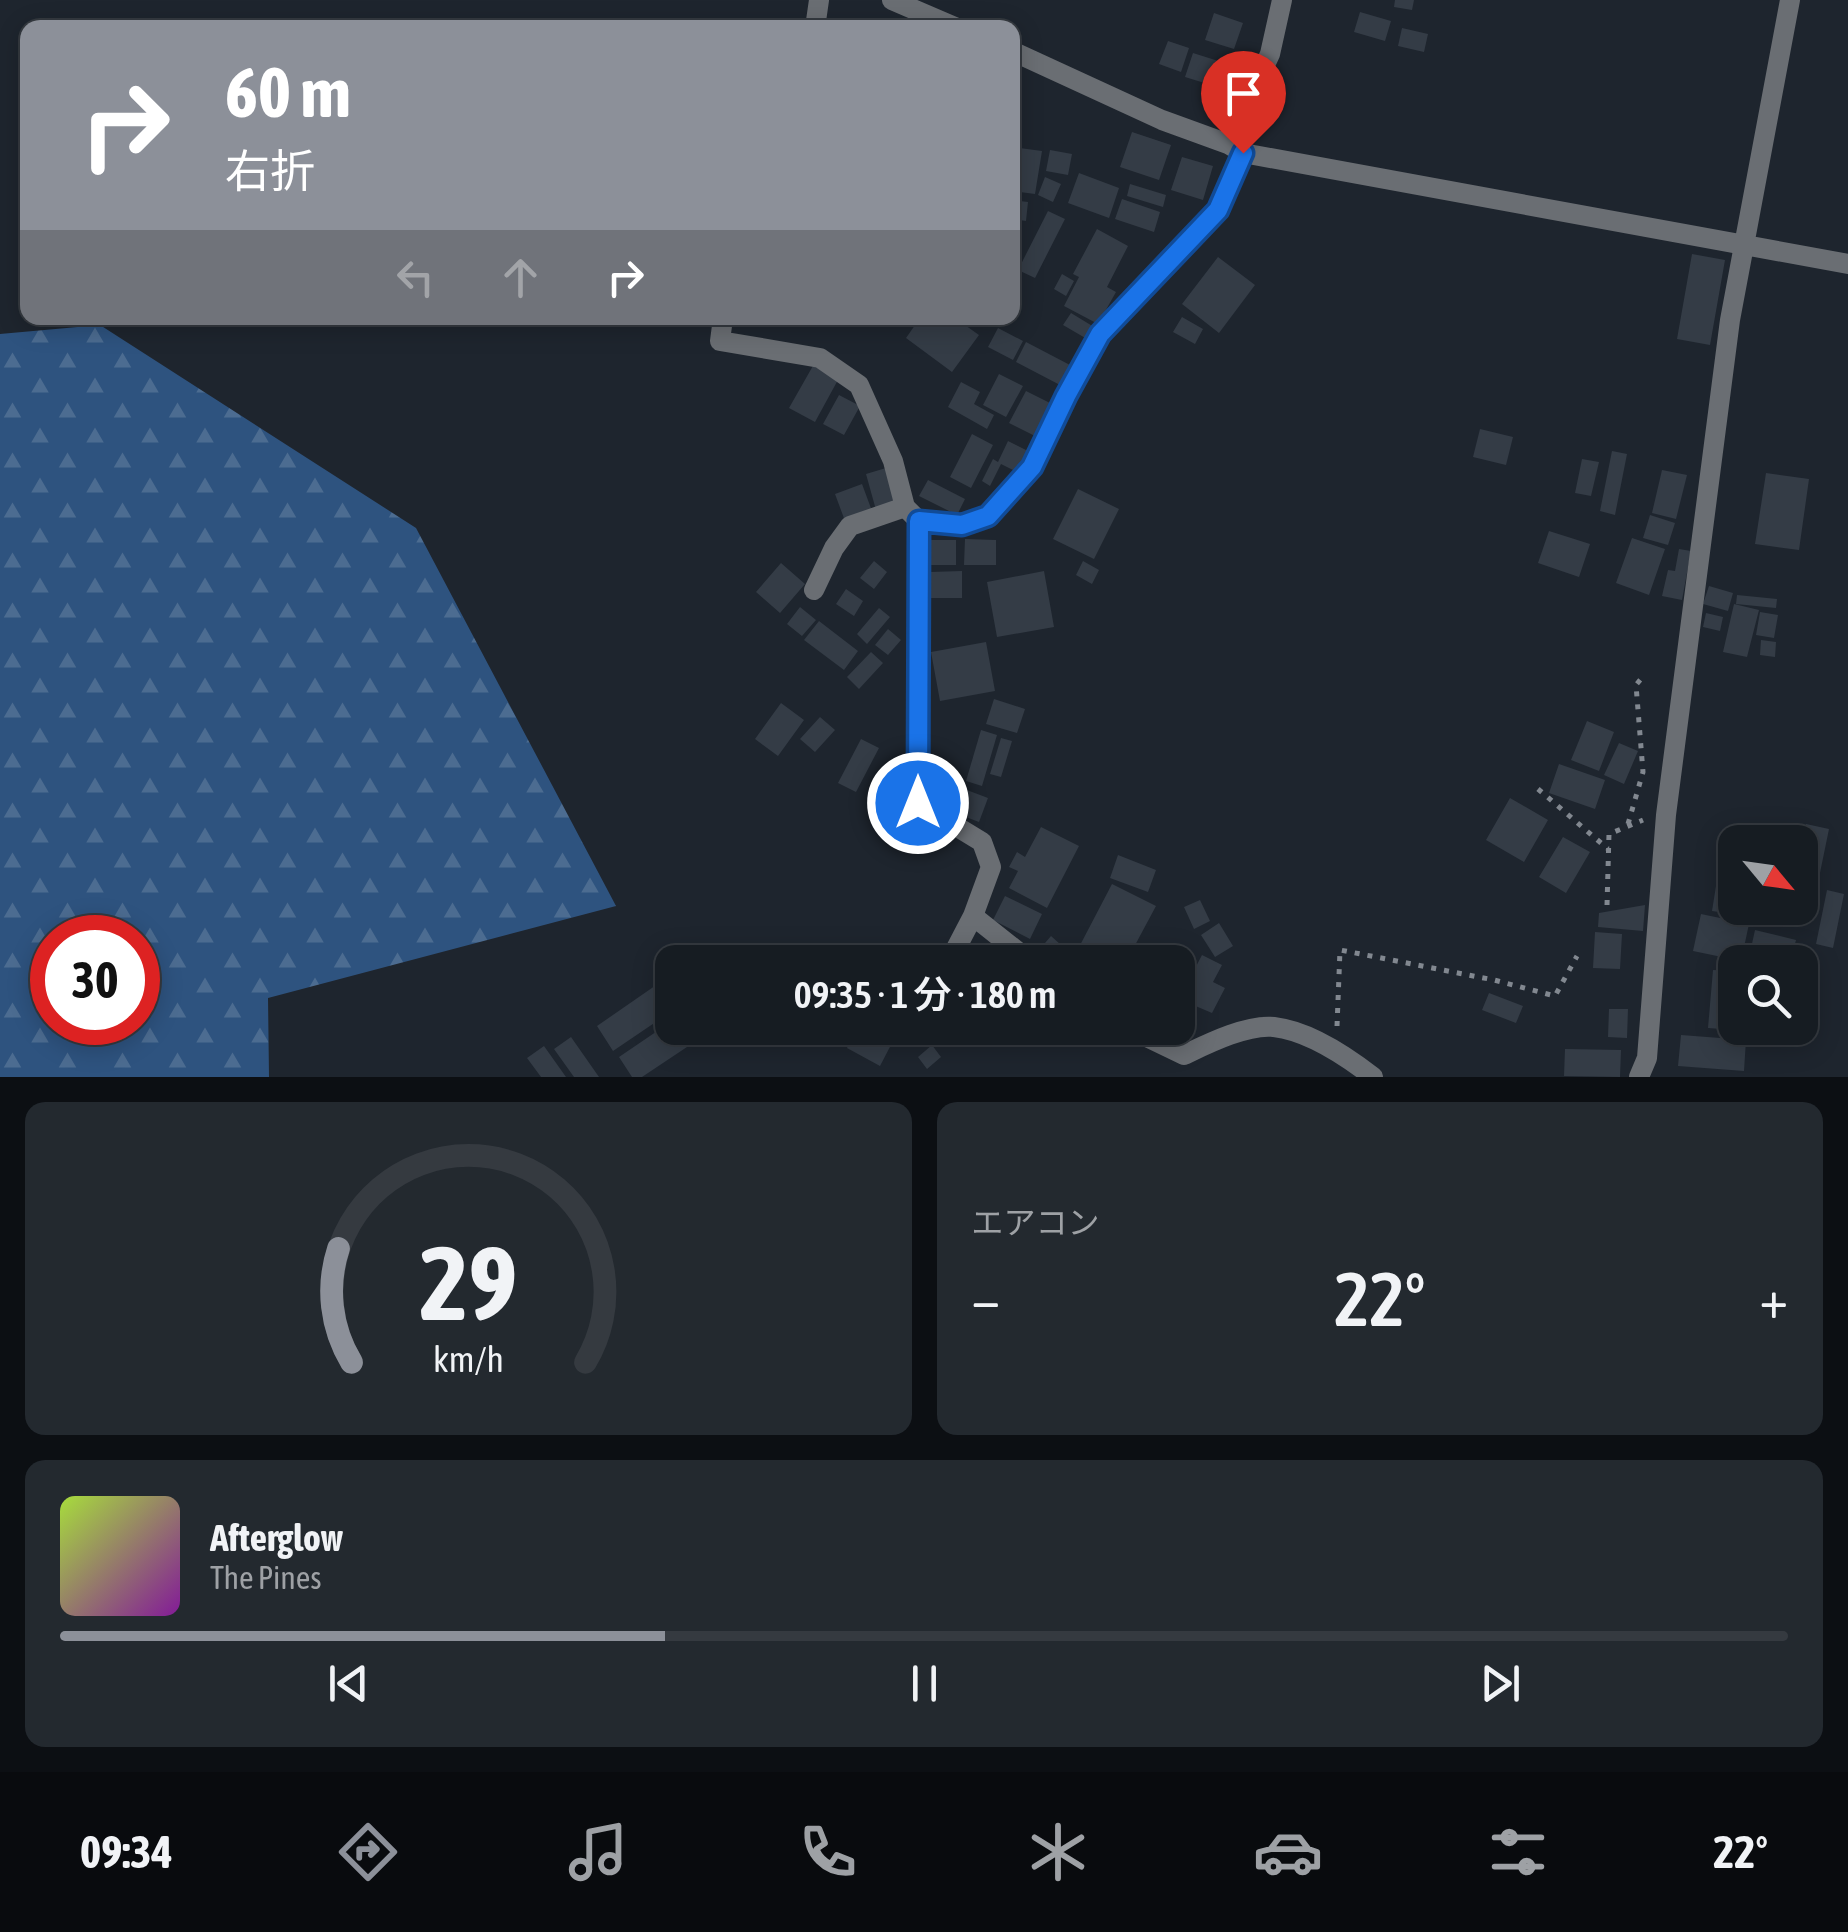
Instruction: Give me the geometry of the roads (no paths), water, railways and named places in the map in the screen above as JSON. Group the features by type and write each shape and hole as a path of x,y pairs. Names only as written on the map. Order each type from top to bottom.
{"street":[{"path":"892,0 938,20"},
{"path":"814,590 834,548 850,526 912,514 962,525 988,516 1032,467 1100,334 1218,210 1270,54 1282,0"},
{"path":"1640,1077 1647,1058 1666,815 1730,320 1790,0"},
{"path":"1020,55 1162,120 1236,148 1848,264"},
{"path":"722,325 720,341 820,358 859,385 893,461 912,514 918,803 982,842 992,866 957,945"},
{"path":"973,916 1010,945"},
{"path":"1162,1045 1184,1056 1218,1038 1272,1026 1336,1049 1373,1077"}]}
